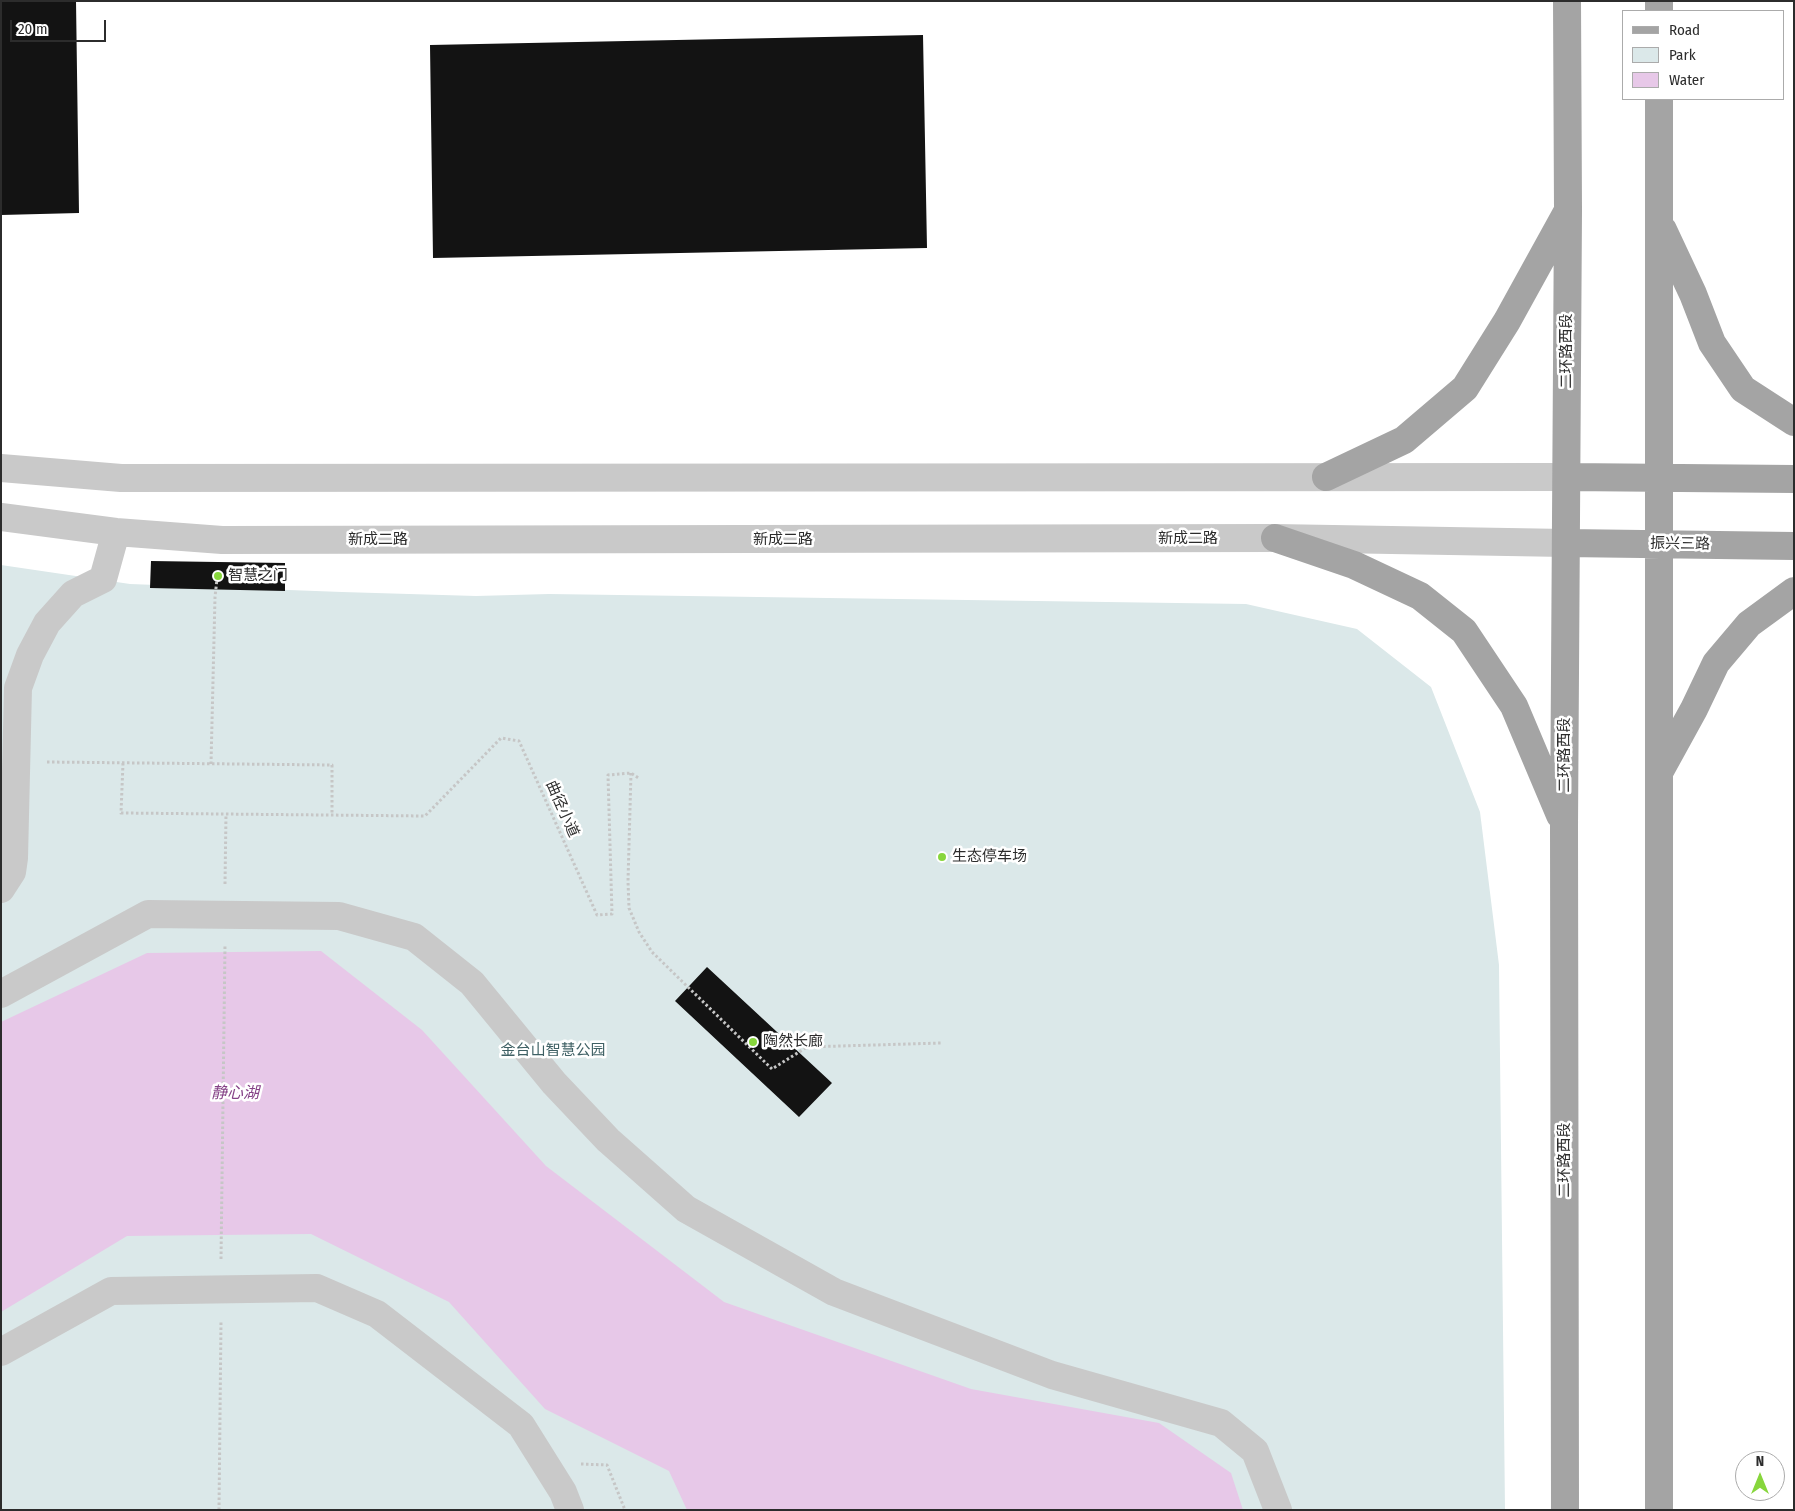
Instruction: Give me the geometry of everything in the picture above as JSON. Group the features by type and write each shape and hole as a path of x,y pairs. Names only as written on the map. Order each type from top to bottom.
{"main road":[{"name":"二环路西段","path":"1565,1510 1564,826 1568,211 1567,1"},
{"path":"1659,100 1660,1510"},
{"path":"1326,477 1404,440 1465,388 1507,321 1568,211"},
{"path":"1659,221 1712,343 1743,389 1794,422"},
{"path":"1567,477 1794,479"},
{"path":"1275,538 1354,565 1420,596 1464,631 1514,706 1564,826"},
{"name":"振兴三路","path":"1566,543 1794,546"},
{"path":"1659,773 1694,709 1716,663 1749,624 1794,592"}],"street":[{"path":"1,468 121,478 1567,477"},
{"name":"新成二路","path":"1,517 116,532 222,540 1275,538 1566,543"},
{"path":"1,889 12,872 14,858 18,688 30,655 47,623 73,594 103,579 116,532"},
{"path":"1,994 148,914 339,916 414,937 472,983 554,1083 601,1133 686,1209 834,1292 1052,1375 1221,1423 1255,1452 1278,1510"},
{"path":"1,1352 111,1291 317,1288 377,1314 520,1425 563,1492 570,1510"}],"path":[{"path":"211,764 215,597"},
{"name":"曲径小道","path":"332,815 425,816 501,738 519,742 597,915 612,914 608,775 631,773"},
{"path":"17,762 124,763 211,764 332,765 332,815 122,813 124,763"},
{"path":"631,773 640,779"},
{"path":"631,773 629,908 639,932 652,952 772,1069 807,1047 941,1043"},
{"path":"221,1246 226,814"},
{"path":"220,1510 221,1289"},
{"path":"545,1463 607,1465 624,1510"}],"green space":[{"name":"金台山智慧公园","path":"1,565 130,584 342,592 476,596 549,594 1246,604 1357,629 1431,687 1480,812 1499,965 1505,1510 1,1510"}],"water":[{"name":"静心湖","path":"321,951 422,1030 546,1166 724,1302 971,1389 1159,1423 1231,1473 1243,1510 687,1510 669,1471 545,1409 449,1302 311,1234 127,1236 1,1312 1,1022 147,953"}],"building":[{"path":"1,1 76,1 79,213 1,215"},
{"path":"923,35 927,248 433,258 430,45"},
{"name":"智慧之门","path":"151,561 285,563 285,591 150,588"},
{"name":"陶然长廊","path":"707,967 832,1083 799,1117 675,1001"}],"place":[{"name":"智慧之门","path":"218,576"},
{"name":"生态停车场","path":"942,857"},
{"name":"陶然长廊","path":"753,1042"}]}
